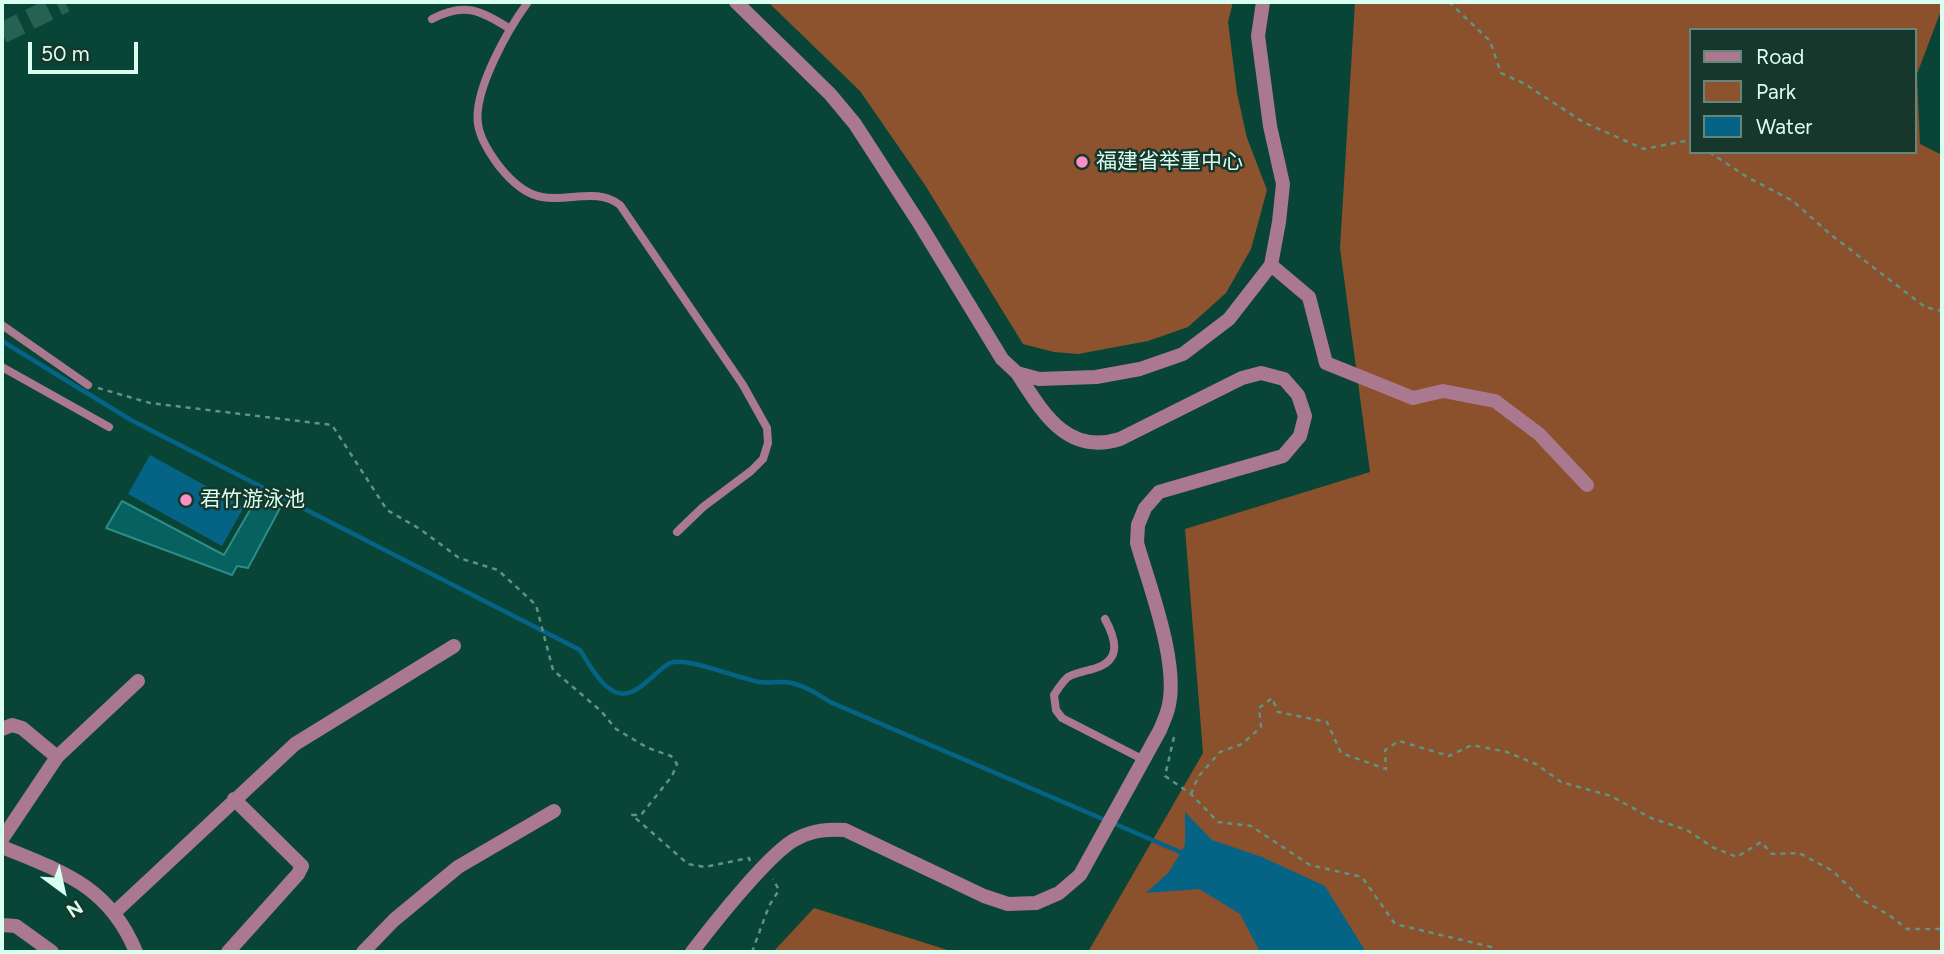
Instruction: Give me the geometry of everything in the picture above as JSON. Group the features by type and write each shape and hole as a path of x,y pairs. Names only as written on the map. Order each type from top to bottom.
{"street":[{"path":"692,952 777,853 796,838 823,829 845,831 984,896 1008,904 1036,903 1059,893 1080,874 1144,760 1169,707 1168,652 1138,543 1138,525 1145,508 1159,492 1283,456 1300,436 1305,416 1298,395 1284,379 1261,373 1242,378 1106,444 1086,443 1066,434 1046,416 1017,373 1002,359 855,124 830,94 736,2"},
{"path":"1017,373 1039,379 1096,377 1140,369 1184,354 1230,319 1271,265 1283,184 1270,126 1258,36 1263,2"},
{"path":"1271,265 1309,297 1326,363 1413,398 1443,391 1495,401 1539,434 1587,485"},
{"path":"114,912 295,744 454,646"},
{"path":"2,839 57,757 138,681"},
{"path":"2,729 12,725 22,728 57,757"},
{"path":"228,952 298,874 302,866 234,799"},
{"path":"363,952 394,920 458,867 554,811"},
{"path":"2,848 44,864 86,885 114,912 136,952"},
{"path":"2,925 16,926 52,952"}],"lane":[{"path":"528,2 499,46 478,113 481,136 493,157 515,184 533,194 563,199 603,196 620,205 743,385 767,428 768,443 763,459 703,507 677,532"},
{"path":"432,19 455,10 472,9 490,16 510,29"},
{"path":"2,325 88,385"},
{"path":"2,367 109,428"},
{"path":"1105,619 1113,633 1116,645 1114,654 1102,666 1069,677 1054,695 1056,710 1062,718 1144,760"}],"path":[{"path":"1449,2 1490,41 1501,73 1525,84 1583,122 1644,149 1688,140"},
{"path":"1712,154 1746,177 1793,201 1830,234 1925,307 1942,310"},
{"path":"88,385 150,403 332,425 387,510 459,558 498,570 536,605 552,670 601,711 616,729 648,748 671,756 677,764 672,776 641,815 632,815 688,864 705,867 749,858 755,877 772,877 779,890 769,906 752,952"},
{"path":"1191,794 1198,777 1220,752 1242,744 1261,727 1259,708 1272,698 1278,712 1327,722 1341,753 1386,769 1385,750 1399,741 1449,756 1472,745 1507,751 1536,764 1561,782 1611,796 1651,818 1686,830 1712,847 1737,857 1761,842 1772,854 1799,853 1833,871 1862,900 1907,929 1942,929"},
{"path":"1162,725 1176,727 1165,776 1191,794 1218,822 1251,826 1310,865 1362,877 1395,924 1491,947 1493,952"}],"green space":[{"name":"福建省举重中心","path":"768,2 1233,2 1228,22 1237,93 1247,138 1267,190 1251,249 1226,293 1188,327 1148,341 1078,354 1054,352 1023,344 925,185 860,91"}],"shaded area":[{"path":"1355,2 1942,2 1917,74 1920,144 1942,155 1942,952 1088,952 1203,753 1185,529 1370,472 1340,248"},
{"path":"814,908 954,952 773,952"}],"water":[{"name":"君竹游泳池","path":"150,455 244,507 222,546 128,494"},
{"path":"1185,812 1212,840 1262,857 1325,886 1366,952 1260,952 1240,914 1199,889 1146,893 1169,872 1185,845"}],"building":[{"path":"258,496 280,508 248,568 237,566 232,575 106,528 122,501 224,555"}],"waterway":[{"path":"2,341 131,420 580,650 600,679 615,692 623,694 637,689 670,663 678,662 700,665 760,682 792,683 830,702 1105,820"},
{"path":"1113,823 1180,852"}],"tunnel":[{"path":"2,33 65,2"}],"place":[{"name":"福建省举重中心","path":"1082,162"},
{"name":"君竹游泳池","path":"186,500"}]}
